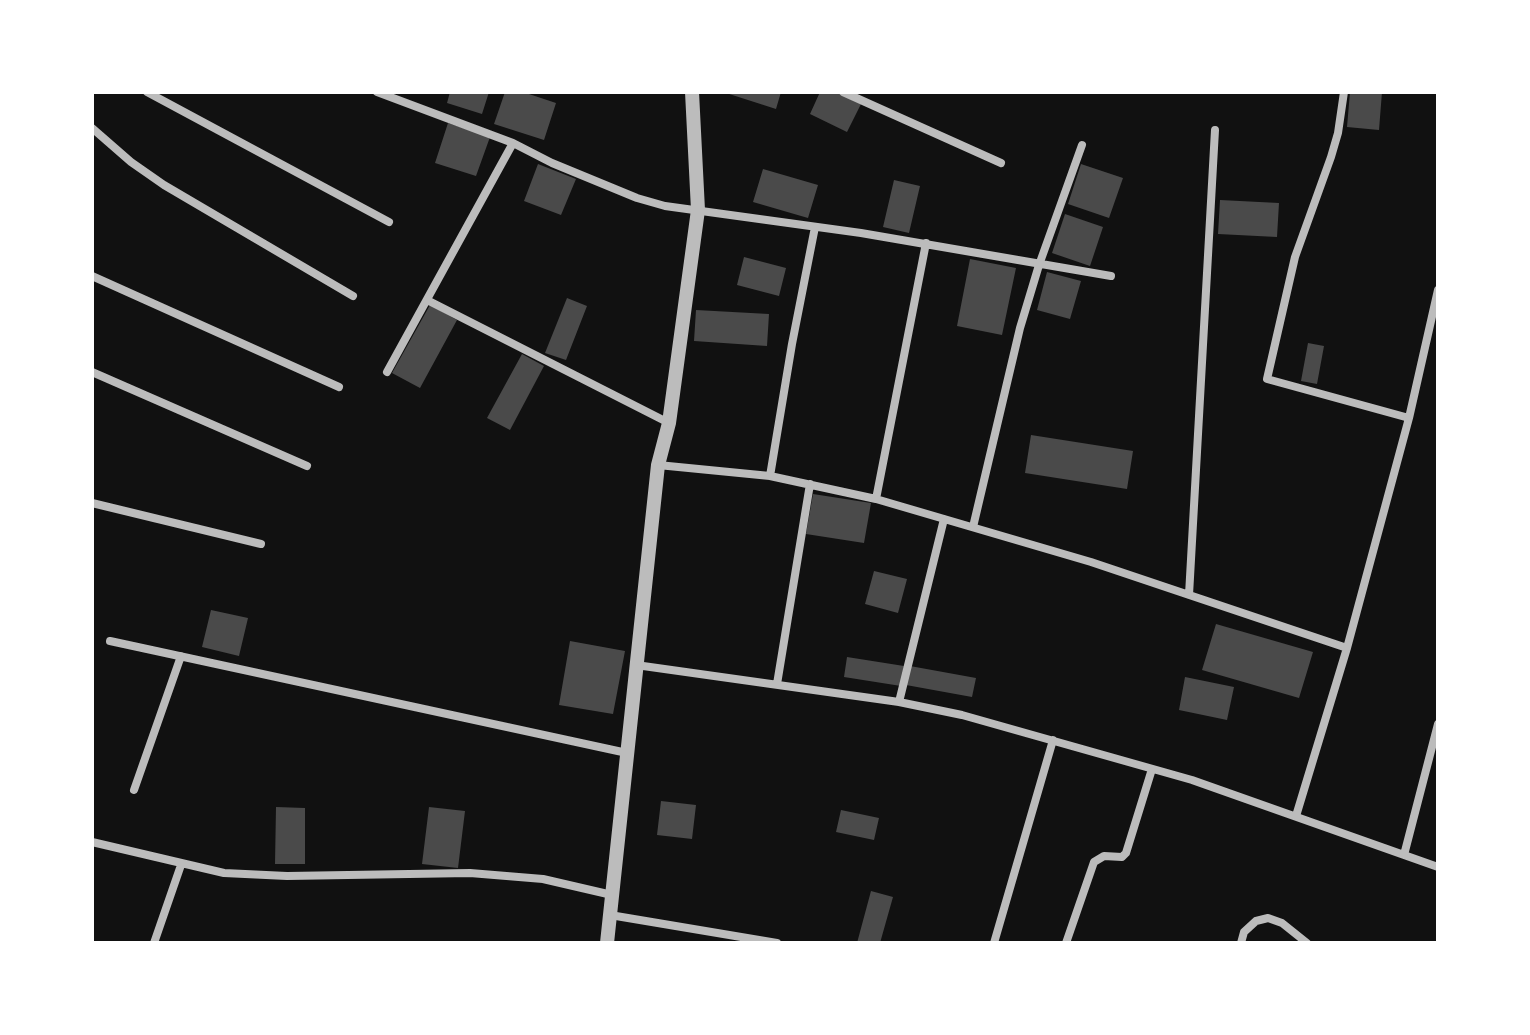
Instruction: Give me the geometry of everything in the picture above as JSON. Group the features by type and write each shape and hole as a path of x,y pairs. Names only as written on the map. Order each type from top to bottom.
{"street":[{"path":"147,92 389,222"},
{"path":"377,92 513,143 552,163 637,198 665,206 926,243 1111,276"},
{"path":"607,943 658,465 669,423 698,210 692,92"},
{"path":"843,92 1001,163"},
{"path":"1344,92 1338,133 1295,257 1267,379 1409,418"},
{"path":"92,128 131,162 164,185 353,296"},
{"path":"1189,595 1215,130"},
{"path":"387,372 513,143"},
{"path":"973,527 1020,328 1082,145"},
{"path":"770,476 815,227"},
{"path":"876,499 926,243"},
{"path":"92,276 339,387"},
{"path":"1296,816 1347,648 1409,418 1438,290"},
{"path":"427,300 669,423"},
{"path":"92,372 307,466"},
{"path":"658,465 770,476 876,499 1091,562 1347,648"},
{"path":"777,684 810,484"},
{"path":"92,503 261,544"},
{"path":"899,702 944,519"},
{"path":"110,641 627,753"},
{"path":"134,790 181,656"},
{"path":"636,665 899,702 962,715 1152,769 1438,867"},
{"path":"1404,855 1438,724"},
{"path":"994,943 1053,740"},
{"path":"1066,943 1094,862 1104,856 1122,857 1126,853 1152,769"},
{"path":"92,842 224,873 287,876 470,873 543,879 612,895"},
{"path":"154,943 181,865"},
{"path":"610,915 777,943"},
{"path":"1241,943 1244,932 1256,921 1268,918 1282,923 1307,943"}],"building":[{"path":"450,92 489,92 482,114 447,103"},
{"path":"505,92 523,92 556,103 544,140 494,124"},
{"path":"723,92 781,92 776,109"},
{"path":"820,92 835,92 861,104 847,132 810,114"},
{"path":"1350,92 1382,92 1379,130 1347,127"},
{"path":"448,123 490,137 476,176 435,163"},
{"path":"538,164 576,179 561,215 524,201"},
{"path":"1081,164 1123,178 1109,218 1068,204"},
{"path":"763,169 818,185 808,218 753,202"},
{"path":"894,180 920,186 909,233 883,227"},
{"path":"1220,200 1279,203 1277,237 1218,234"},
{"path":"1065,214 1103,227 1090,266 1052,253"},
{"path":"744,257 786,268 779,296 737,285"},
{"path":"970,259 1016,268 1002,335 957,326"},
{"path":"1047,272 1081,281 1070,319 1037,310"},
{"path":"567,298 587,306 566,360 545,353"},
{"path":"430,305 457,320 420,388 392,373"},
{"path":"696,310 769,314 767,346 694,341"},
{"path":"1308,343 1324,346 1317,384 1301,381"},
{"path":"522,354 544,366 510,430 487,418"},
{"path":"1031,435 1133,451 1127,489 1025,473"},
{"path":"813,494 871,503 864,543 806,534"},
{"path":"874,571 907,579 898,613 865,604"},
{"path":"211,610 248,618 239,656 202,647"},
{"path":"1216,624 1313,652 1299,698 1202,670"},
{"path":"570,641 625,651 613,714 559,705"},
{"path":"847,657 904,666 901,686 844,677"},
{"path":"910,666 976,678 972,697 906,685"},
{"path":"1185,677 1234,687 1227,720 1179,710"},
{"path":"661,801 696,805 692,839 657,835"},
{"path":"276,807 305,808 305,864 275,864"},
{"path":"429,807 465,811 458,868 422,864"},
{"path":"841,810 879,818 874,840 836,832"},
{"path":"871,891 893,897 880,943 857,943"}]}
